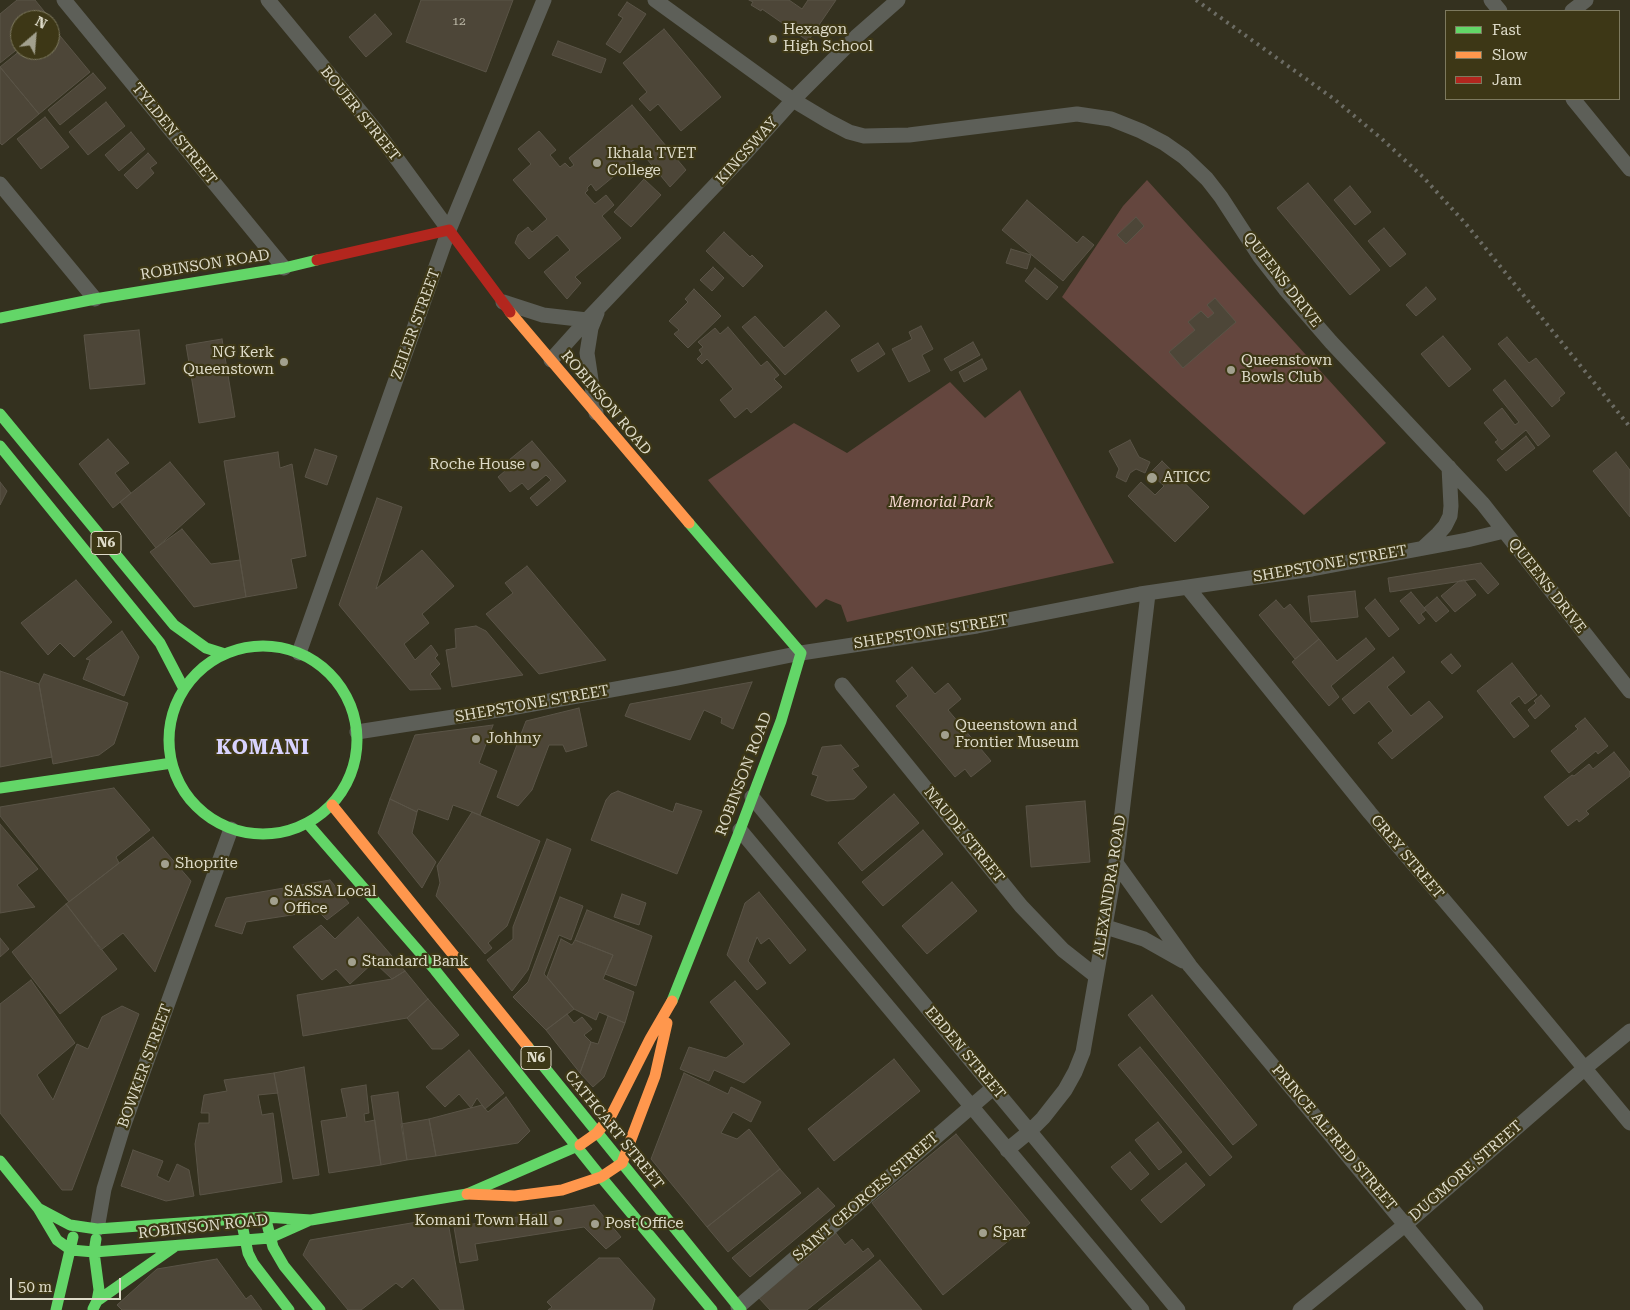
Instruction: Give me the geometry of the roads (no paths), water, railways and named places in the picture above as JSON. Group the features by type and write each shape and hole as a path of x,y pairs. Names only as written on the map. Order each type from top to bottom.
{"main road":[{"name":"ROBINSON ROAD","path":"0,318 95,299 284,268 450,230 501,301 597,416 801,653 781,721 671,1004 655,1076 622,1163 601,1177 562,1190 515,1196 467,1194 311,1220 265,1217 97,1229 65,1223 38,1208"},
{"name":"N6","path":"0,414 174,625 206,648 225,654"},
{"name":"N6","path":"0,446 160,643 184,689"},
{"path":"250,647 274,647 299,653 321,666 339,685 352,707 357,732 356,759 347,784 332,805 308,824 270,834 231,829 204,814 184,791 172,763 169,738 173,712 184,689 202,669 225,654 250,647"},
{"path":"0,788 172,763"},
{"name":"CATHCART STREET","path":"332,805 739,1308"},
{"name":"N6","path":"308,824 435,970 576,1147 712,1310"},
{"name":"ROBINSON ROAD","path":"467,1194 576,1147 597,1133 617,1106 650,1039 671,1004"},
{"path":"0,1161 38,1208 57,1240 71,1250"},
{"path":"265,1217 273,1247 284,1266 320,1310"},
{"path":"242,1218 245,1242 253,1263 289,1310"},
{"name":"ROBINSON ROAD","path":"71,1250 94,1252 245,1242 270,1238 311,1220"},
{"path":"56,1310 75,1226"},
{"name":"BOWKER STREET","path":"97,1229 94,1252 99,1290 98,1307"},
{"path":"98,1307 174,1247"}],"street":[{"name":"TYLDEN STREET","path":"64,0 284,268"},
{"name":"BOUER STREET","path":"268,0 378,133 450,230"},
{"name":"ZEILER STREET","path":"299,653 450,230 544,0"},
{"name":"QUEENS DRIVE","path":"655,0 793,100 849,132 864,136 909,135 1078,114 1111,119 1141,131 1164,143 1184,157 1207,179 1221,197 1260,257 1285,289 1331,342 1483,504 1630,691"},
{"name":"KINGSWAY","path":"550,360 706,196 793,100 862,31 898,0"},
{"path":"1491,0 1499,10"},
{"path":"1573,10 1586,0"},
{"path":"1574,100 1630,169"},
{"path":"0,184 95,299"},
{"path":"501,301 543,315 587,320"},
{"name":"KINGSWAY","path":"597,416 587,352 591,328 599,307"},
{"path":"1424,547 1442,530 1450,516 1449,467"},
{"name":"SHEPSTONE STREET","path":"357,732 505,709 801,653 977,626 1148,594 1312,569 1467,540 1504,531"},
{"name":"GREY STREET","path":"1188,588 1370,813 1630,1123"},
{"name":"ALEXANDRA ROAD","path":"1007,1150 1043,1118 1065,1090 1083,1052 1116,863 1148,594"},
{"name":"NAUDE STREET","path":"842,684 1021,906 1063,950 1096,976"},
{"name":"EBDEN STREET","path":"752,797 994,1088 1171,1308"},
{"name":"BOWKER STREET","path":"97,1229 104,1190 123,1127 231,829"},
{"name":"EBDEN STREET","path":"740,830 1142,1310"},
{"name":"PRINCE ALFRED STREET","path":"1116,863 1190,966 1476,1310"},
{"name":"PRINCE ALFRED STREET","path":"1106,927 1144,939 1190,966"},
{"name":"DUGMORE STREET","path":"1300,1310 1406,1224 1630,1031"},
{"name":"SAINT GEORGES STREET","path":"739,1308 994,1088"}],"railway":[{"path":"1196,0 1334,99 1382,139 1423,177 1466,224 1630,427"}],"place":[{"name":"Hexagon High School","path":"773,39"},
{"name":"Ikhala TVET College","path":"597,163"},
{"name":"NG Kerk Queenstown","path":"284,362"},
{"name":"Queenstown Bowls Club","path":"1231,370"},
{"name":"Roche House","path":"535,465"},
{"name":"ATICC","path":"1152,478"},
{"name":"Queenstown and Frontier Museum","path":"945,735"},
{"name":"Johhny","path":"476,739"},
{"name":"Shoprite","path":"165,864"},
{"name":"SASSA Local Office","path":"274,901"},
{"name":"Standard Bank","path":"352,962"},
{"name":"Komani Town Hall","path":"558,1221"},
{"name":"Post Office","path":"595,1224"},
{"name":"Spar","path":"983,1233"}],"district":[{"name":"KOMANI","path":"263,748"}],"park label":[{"name":"Memorial Park","path":"941,503"}]}
